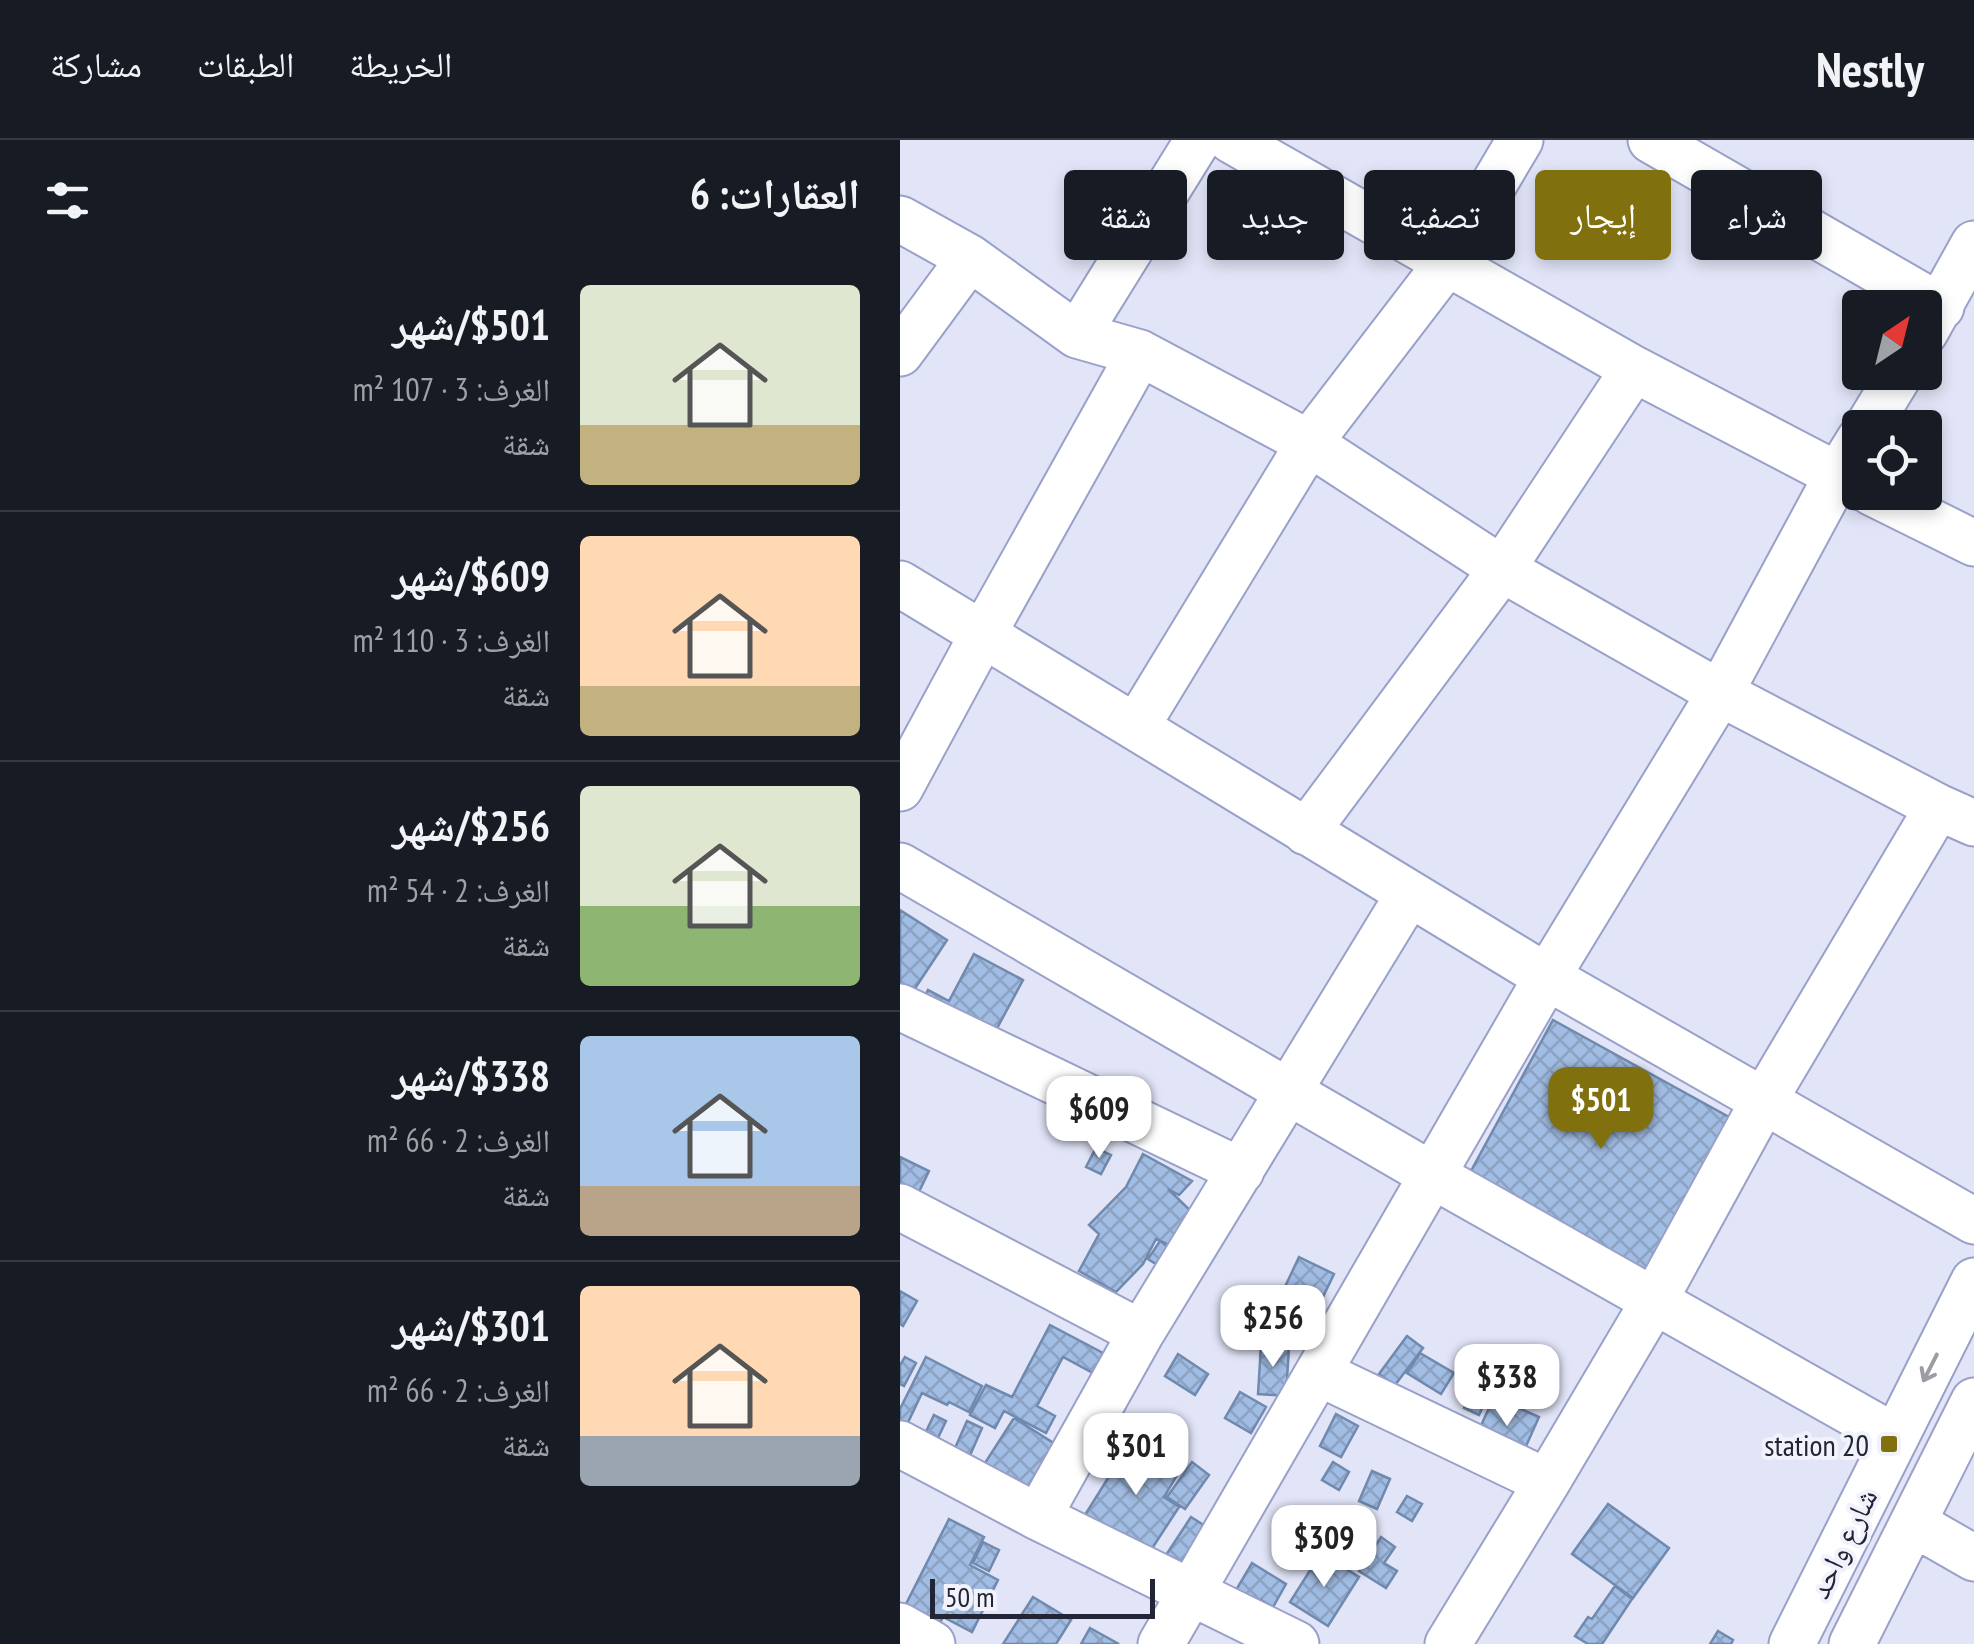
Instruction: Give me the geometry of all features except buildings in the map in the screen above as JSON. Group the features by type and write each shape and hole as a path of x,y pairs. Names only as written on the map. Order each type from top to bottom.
{"street":[{"path":"1076,335 1198,140"},
{"path":"1230,140 1634,369 1842,467"},
{"path":"1136,727 1309,443 1447,263 1520,140"},
{"path":"1651,140 1886,290"},
{"path":"900,219 970,258 1076,335 1140,352 1309,443 1502,569 1720,693 1956,815 1764,1102 1654,1301 1448,1644"},
{"path":"1942,303 1974,244"},
{"path":"900,353 970,258"},
{"path":"900,788 1140,352"},
{"path":"1306,832 1502,569 1634,369"},
{"path":"1161,1644 1547,977 1842,498"},
{"path":"1919,510 1974,542"},
{"path":"900,584 1547,977 1974,1221"},
{"path":"900,866 1895,1438"},
{"path":"1038,1517 1140,1333 1408,894"},
{"path":"900,1007 1241,1171"},
{"path":"900,1207 1140,1333"},
{"name":"شارع واحد","path":"1792,1644 1974,1282"},
{"path":"1319,1373 1548,1482"},
{"name":"شارع واحد","path":"1852,1644 1974,1401"},
{"path":"903,1453 1296,1644"},
{"path":"1914,1523 1974,1558"},
{"path":"900,1626 932,1644"}],"place":[{"name":"station 20","path":"1889,1444"}]}
